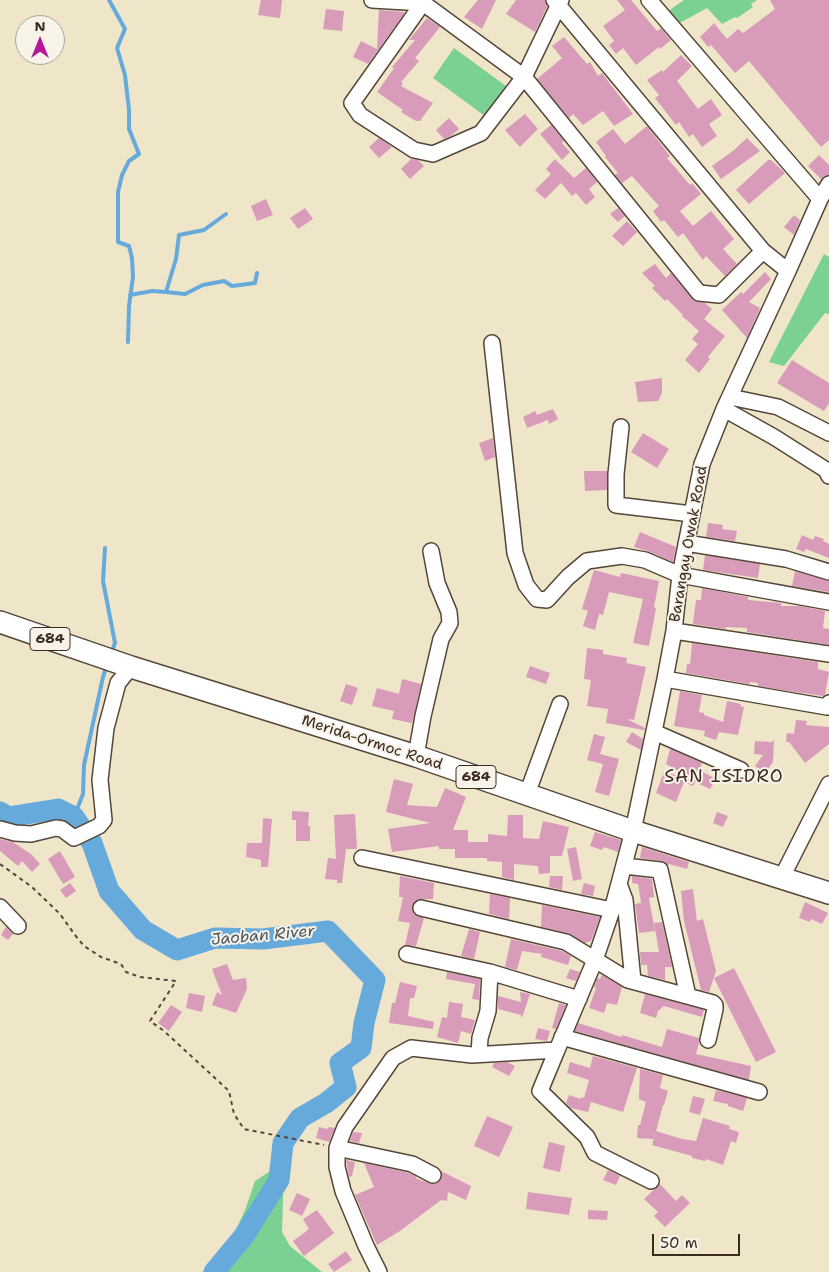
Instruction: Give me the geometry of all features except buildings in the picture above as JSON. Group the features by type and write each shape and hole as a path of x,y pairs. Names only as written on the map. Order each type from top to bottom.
{"highway":[{"name":"Merida-Ormoc Road","path":"0,622 127,666 416,756 633,831 829,892"}],"street":[{"path":"372,0 424,1 524,77 699,293 719,295 763,251"},
{"path":"648,0 820,199"},
{"path":"424,1 352,103 360,115 414,150 433,154 481,133 524,77 558,1 763,251 788,271"},
{"name":"Barangay Owak Road","path":"651,1181 595,1152 587,1137 540,1091 596,960 624,866 665,678 674,631 680,575 702,464 727,403 820,199 829,184"},
{"path":"492,343 514,553 526,584 537,598 547,600 568,577 587,561 622,556 646,560 680,575 829,602"},
{"path":"727,403 778,407 829,433"},
{"path":"727,403 774,437 826,470 829,476"},
{"path":"621,426 616,474 616,505 692,514"},
{"path":"686,543 786,559 829,572"},
{"path":"416,756 423,716 440,645 450,623 449,612 437,583 431,551"},
{"path":"674,631 829,654"},
{"path":"0,829 15,833 31,834 56,828 62,829 74,838 99,826 104,820 100,780 106,728 118,683 127,666"},
{"path":"665,678 827,706 829,702"},
{"path":"527,794 560,704"},
{"path":"654,732 741,770"},
{"path":"782,877 829,784"},
{"path":"362,858 612,910"},
{"path":"624,866 660,870 688,996"},
{"path":"619,884 625,900 633,981"},
{"path":"0,907 18,926"},
{"path":"421,908 566,942 618,975 633,981 713,1003 715,1005 708,1040"},
{"path":"407,954 490,972 578,999"},
{"path":"479,1054 480,1038 488,1011 490,972"},
{"path":"380,1272 366,1246 343,1191 337,1167 337,1148 345,1127 393,1058 412,1048 479,1054 560,1044 759,1092"},
{"path":"337,1148 412,1164 433,1175"}],"path":[{"path":"0,864 32,887 53,907 84,946 101,957 121,964 126,972 140,977 176,981 150,1021 164,1031 229,1091 234,1114 244,1129 337,1148"}],"green space":[{"path":"684,0 757,0 751,4 753,7 737,18 735,17 722,24 707,8 676,25 667,12"},
{"path":"454,48 506,86 485,116 433,78"},
{"path":"824,254 829,257 829,314 825,313 784,366 769,362"},
{"path":"284,1162 282,1232 290,1246 322,1272 202,1272 226,1251 245,1210 255,1181"}],"waterway":[{"path":"109,0 125,29 117,48 125,75 129,129 139,154 129,161 122,175 118,192 118,242 129,246 132,258 133,277 129,306 128,342"},
{"path":"130,295 152,291 166,292 176,259 179,235 204,230 226,214"},
{"path":"166,292 185,294 203,285 224,281 232,286 255,283 257,273"},
{"path":"105,548 103,581 115,643 111,654"},
{"path":"74,817 83,794 84,765 107,665"},
{"name":"Jaoban River","path":"0,812 8,817 58,809 74,817 92,843 109,891 143,930 177,950 215,938 263,939 328,931 375,980 364,1023 361,1048 340,1063 346,1087 326,1103 300,1118 283,1143 279,1180 244,1236 214,1272"}],"district":[{"name":"SAN ISIDRO","path":"724,777"}]}
